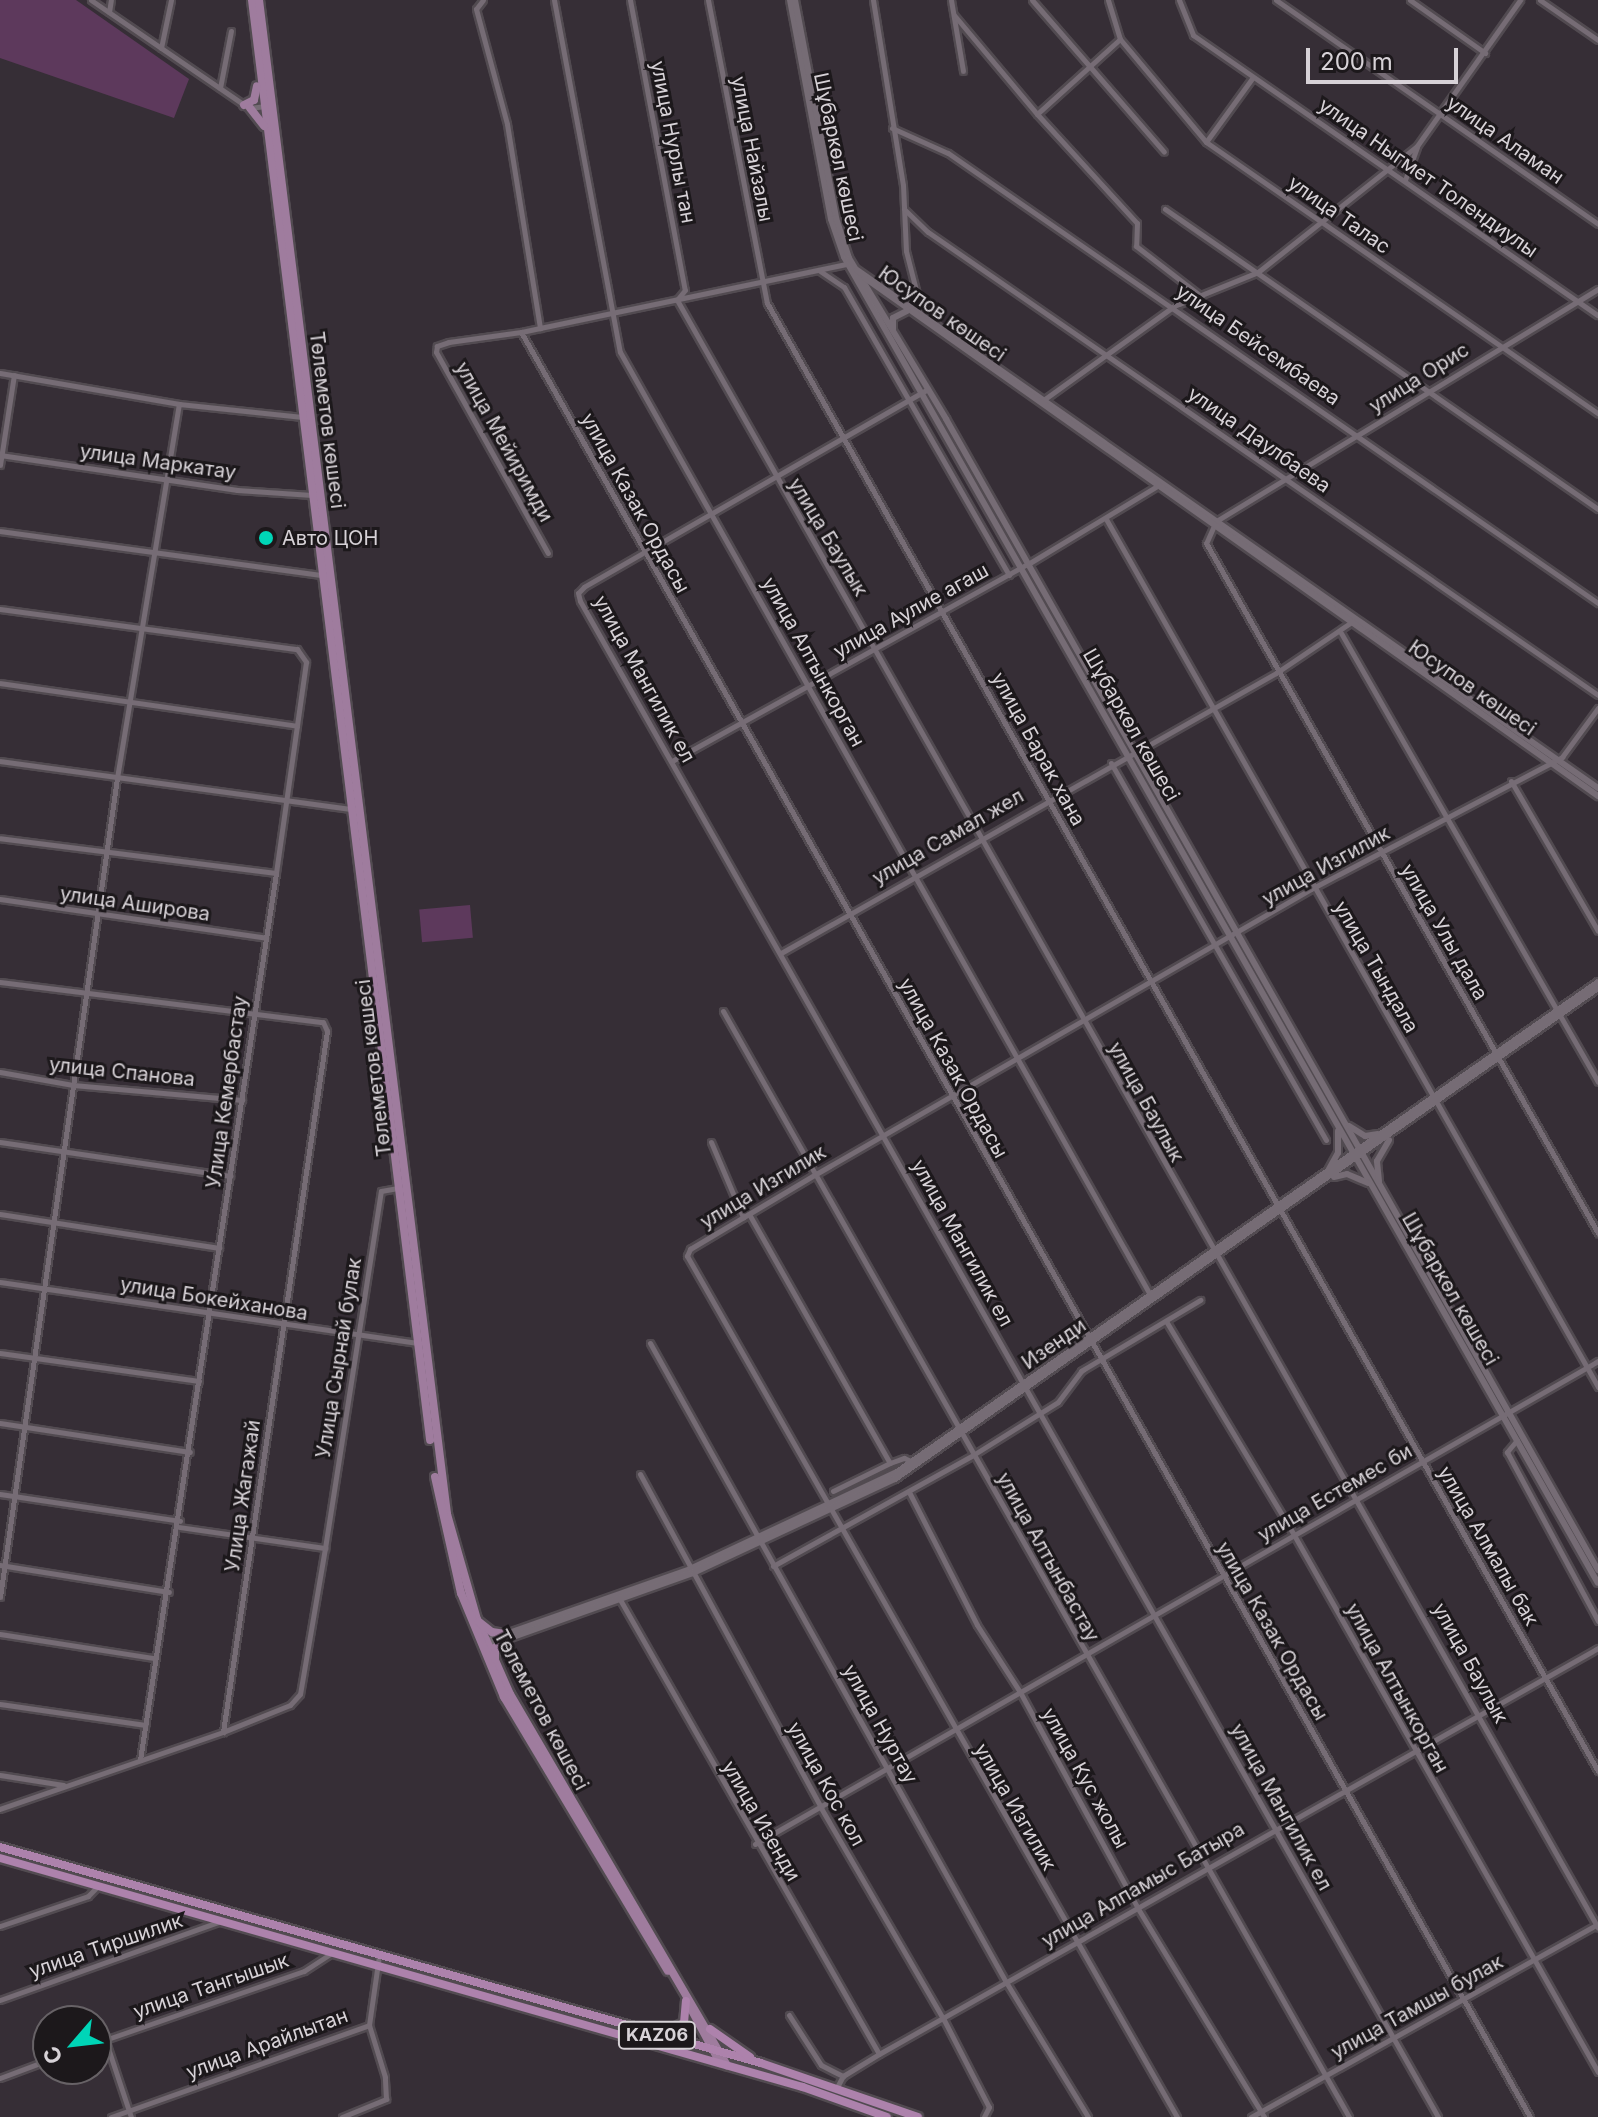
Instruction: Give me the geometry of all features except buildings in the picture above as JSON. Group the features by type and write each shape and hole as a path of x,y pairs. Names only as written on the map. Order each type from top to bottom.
{"highway":[{"name":"KАZ06","path":"0,1847 378,1961 721,2058 761,2063 918,2117"},
{"name":"KАZ06","path":"0,1858 332,1953 378,1961 658,2036 887,2117"},
{"path":"658,2036 684,2023 686,2001"},
{"path":"710,2029 761,2063"}],"main road":[{"name":"Төлеметов көшесі","path":"252,0 332,593 399,1188 442,1490 484,1644 560,1783 710,2029 721,2058"},
{"name":"Төлеметов көшесі","path":"259,0 267,131 441,1515 484,1644 525,1736 721,2058"},
{"path":"258,54 257,93 247,106 267,131"},
{"path":"322,575 332,593"},
{"path":"477,1619 487,1630 507,1636 495,1648 497,1668"}],"street":[{"path":"91,0 247,106 267,105"},
{"path":"109,12 111,0"},
{"path":"161,48 171,0"},
{"path":"483,0 476,9 507,124 540,328"},
{"name":"улица Алтынкорган","path":"554,0 620,352 1152,1298"},
{"name":"улица Нурлы тан","path":"630,0 685,290 677,300"},
{"name":"улица Найзалы","path":"708,0 767,303"},
{"name":"Шұбаркөл көшесі","path":"793,0 831,219 850,266 925,391"},
{"path":"873,0 904,209 906,251 922,314"},
{"path":"951,0 963,71"},
{"path":"1032,0 1164,152"},
{"name":"улица Талас","path":"1108,0 1120,39 1206,142 1598,413"},
{"name":"улица Ныгмет Толендиулы","path":"1179,0 1193,35 1598,315"},
{"name":"улица Аламан","path":"1276,0 1598,224"},
{"path":"1410,0 1485,53"},
{"path":"1042,401 1174,306 1258,272 1323,224 1417,146 1442,115 1520,0"},
{"path":"1540,0 1598,40"},
{"path":"954,15 1037,114 1137,223 1136,246 1202,297"},
{"path":"220,88 231,31"},
{"path":"1037,114 1120,39"},
{"path":"1206,142 1253,77"},
{"name":"улица Бейсембаева","path":"892,128 948,153 1174,306 1598,603"},
{"path":"1405,180 1417,146"},
{"name":"улица Даулбаева","path":"904,209 928,232 1598,695"},
{"path":"1165,209 1598,509"},
{"path":"521,332 850,266"},
{"name":"Шұбаркөл көшесі","path":"850,266 895,337 1506,1415 1598,1570"},
{"name":"Юсупов көшесі","path":"850,266 907,311 1160,483 1553,760 1598,796"},
{"name":"Юсупов көшесі","path":"850,266 1042,401"},
{"path":"820,271 844,287 906,402 1009,575"},
{"name":"улица Орис","path":"1215,523 1598,289"},
{"name":"улица Баулык","path":"677,300 775,479 876,648 1214,1255 1359,1498 1597,1926"},
{"name":"улица Барак хана","path":"767,303 1278,1209"},
{"path":"895,337 893,318 907,311"},
{"name":"улица Мейиримди","path":"521,332 437,346 548,553"},
{"name":"улица Казак Ордасы","path":"521,332 739,727 848,913 1098,1361 1530,2117"},
{"path":"0,373 179,404 302,417"},
{"path":"0,465 14,375"},
{"path":"644,552 925,391"},
{"path":"0,1597 2,1565 55,1223 117,778 154,551 169,480 179,404"},
{"name":"улица Маркатау","path":"1,455 169,480 312,495"},
{"name":"улица Аулие агаш","path":"672,761 739,727 1026,566 1160,483"},
{"name":"улица Тындала","path":"1106,519 1311,889 1598,1387"},
{"name":"улица Улы дала","path":"1215,523 1207,551 1598,1233"},
{"path":"0,531 322,575"},
{"name":"улица Мангилик ел","path":"644,552 578,593 1438,2117"},
{"name":"Улица Кемербастау","path":"0,609 297,649 306,662 180,1524 154,1658 140,1760"},
{"name":"улица Самал жел","path":"781,953 1048,798 1276,673 1341,633 1354,620"},
{"path":"1341,633 1598,1082"},
{"path":"0,683 297,726"},
{"path":"1553,760 1567,753 1598,708"},
{"path":"1553,760 1598,788"},
{"name":"улица Изгилик","path":"1177,2117 687,1263 690,1249 950,1097 1085,1024 1311,889 1553,760"},
{"path":"0,761 354,809"},
{"path":"1111,763 1326,1140"},
{"path":"1511,781 1598,931"},
{"path":"0,838 276,873"},
{"name":"улица Аширова","path":"0,899 99,916 266,938"},
{"path":"0,982 254,1012"},
{"name":"Изенди","path":"1560,1014 1598,982"},
{"name":"Изенди","path":"484,1644 692,1571 827,1509 915,1464 1598,988"},
{"name":"улица Алтынбастау","path":"723,1011 1204,1869 1349,2117"},
{"name":"Улица Жагажай","path":"223,1732 327,1031 323,1022 254,1012"},
{"name":"улица Спанова","path":"0,1072 73,1085 242,1100"},
{"path":"1338,1118 1365,1136 1395,1129"},
{"path":"1338,1118 1338,1153 1325,1177 1356,1177 1378,1190"},
{"path":"1378,1190 1377,1161 1395,1129"},
{"path":"0,1142 231,1176"},
{"path":"711,1142 746,1216 890,1463"},
{"name":"Улица Сырнай булак","path":"223,1732 290,1705 300,1694 381,1191 399,1188"},
{"name":"улица Алмалы бак","path":"1278,1209 1598,1771"},
{"path":"0,1214 219,1248"},
{"name":"улица Бокейханова","path":"0,1282 284,1327 420,1344"},
{"path":"773,1566 973,1455 1058,1402 1075,1377 1098,1361 1200,1300"},
{"name":"улица Алтынкорган","path":"1166,1321 1294,1535 1413,1751 1598,2072"},
{"name":"улица Нуртау","path":"650,1343 1006,1982 1088,2117"},
{"path":"0,1353 199,1381"},
{"name":"улица Естемес би","path":"755,1844 1598,1361"},
{"name":"Шұбаркөл көшесі","path":"1506,1415 1598,1583"},
{"path":"0,1423 190,1452"},
{"name":"Шұбаркөл көшесі","path":"1517,1440 1509,1447 1510,1457 1598,1621"},
{"path":"833,1491 904,1458 915,1464"},
{"name":"улица Кос кол","path":"640,1474 821,1808 944,2020 989,2107 984,2117"},
{"name":"улица Кус жолы","path":"909,1492 977,1625 1020,1692 1137,1907 1262,2114"},
{"path":"0,1494 325,1548"},
{"path":"2,1565 169,1592"},
{"name":"улица Изенди","path":"619,1598 755,1844 879,2054"},
{"path":"0,1634 154,1658"},
{"name":"улица Алпамыс Батыра","path":"843,2076 1274,1827 1345,1791 1598,1648"},
{"path":"0,1704 145,1725"},
{"path":"0,1809 223,1732"},
{"path":"0,1775 64,1785"},
{"path":"0,1926 88,1896 99,1886"},
{"name":"улица Тиршилик","path":"0,2000 221,1921"},
{"name":"улица Тамшы булак","path":"1251,2117 1262,2114 1597,1926"},
{"name":"улица Тангышык","path":"112,2037 304,1971 332,1953"},
{"name":"улица Арайлытан","path":"111,2117 129,2114 369,2025 378,1961"},
{"path":"789,2015 821,2065 843,2076 836,2089"},
{"path":"342,2117 386,2099 385,2077 369,2025"},
{"path":"112,2061 129,2114"},
{"path":"0,2078 32,2066"}],"shaded area":[{"path":"0,0 76,0 189,79 174,118 0,58"},
{"path":"470,905 473,938 422,942 419,909"}],"place":[{"name":"Авто ЦОН","path":"266,538"}]}
